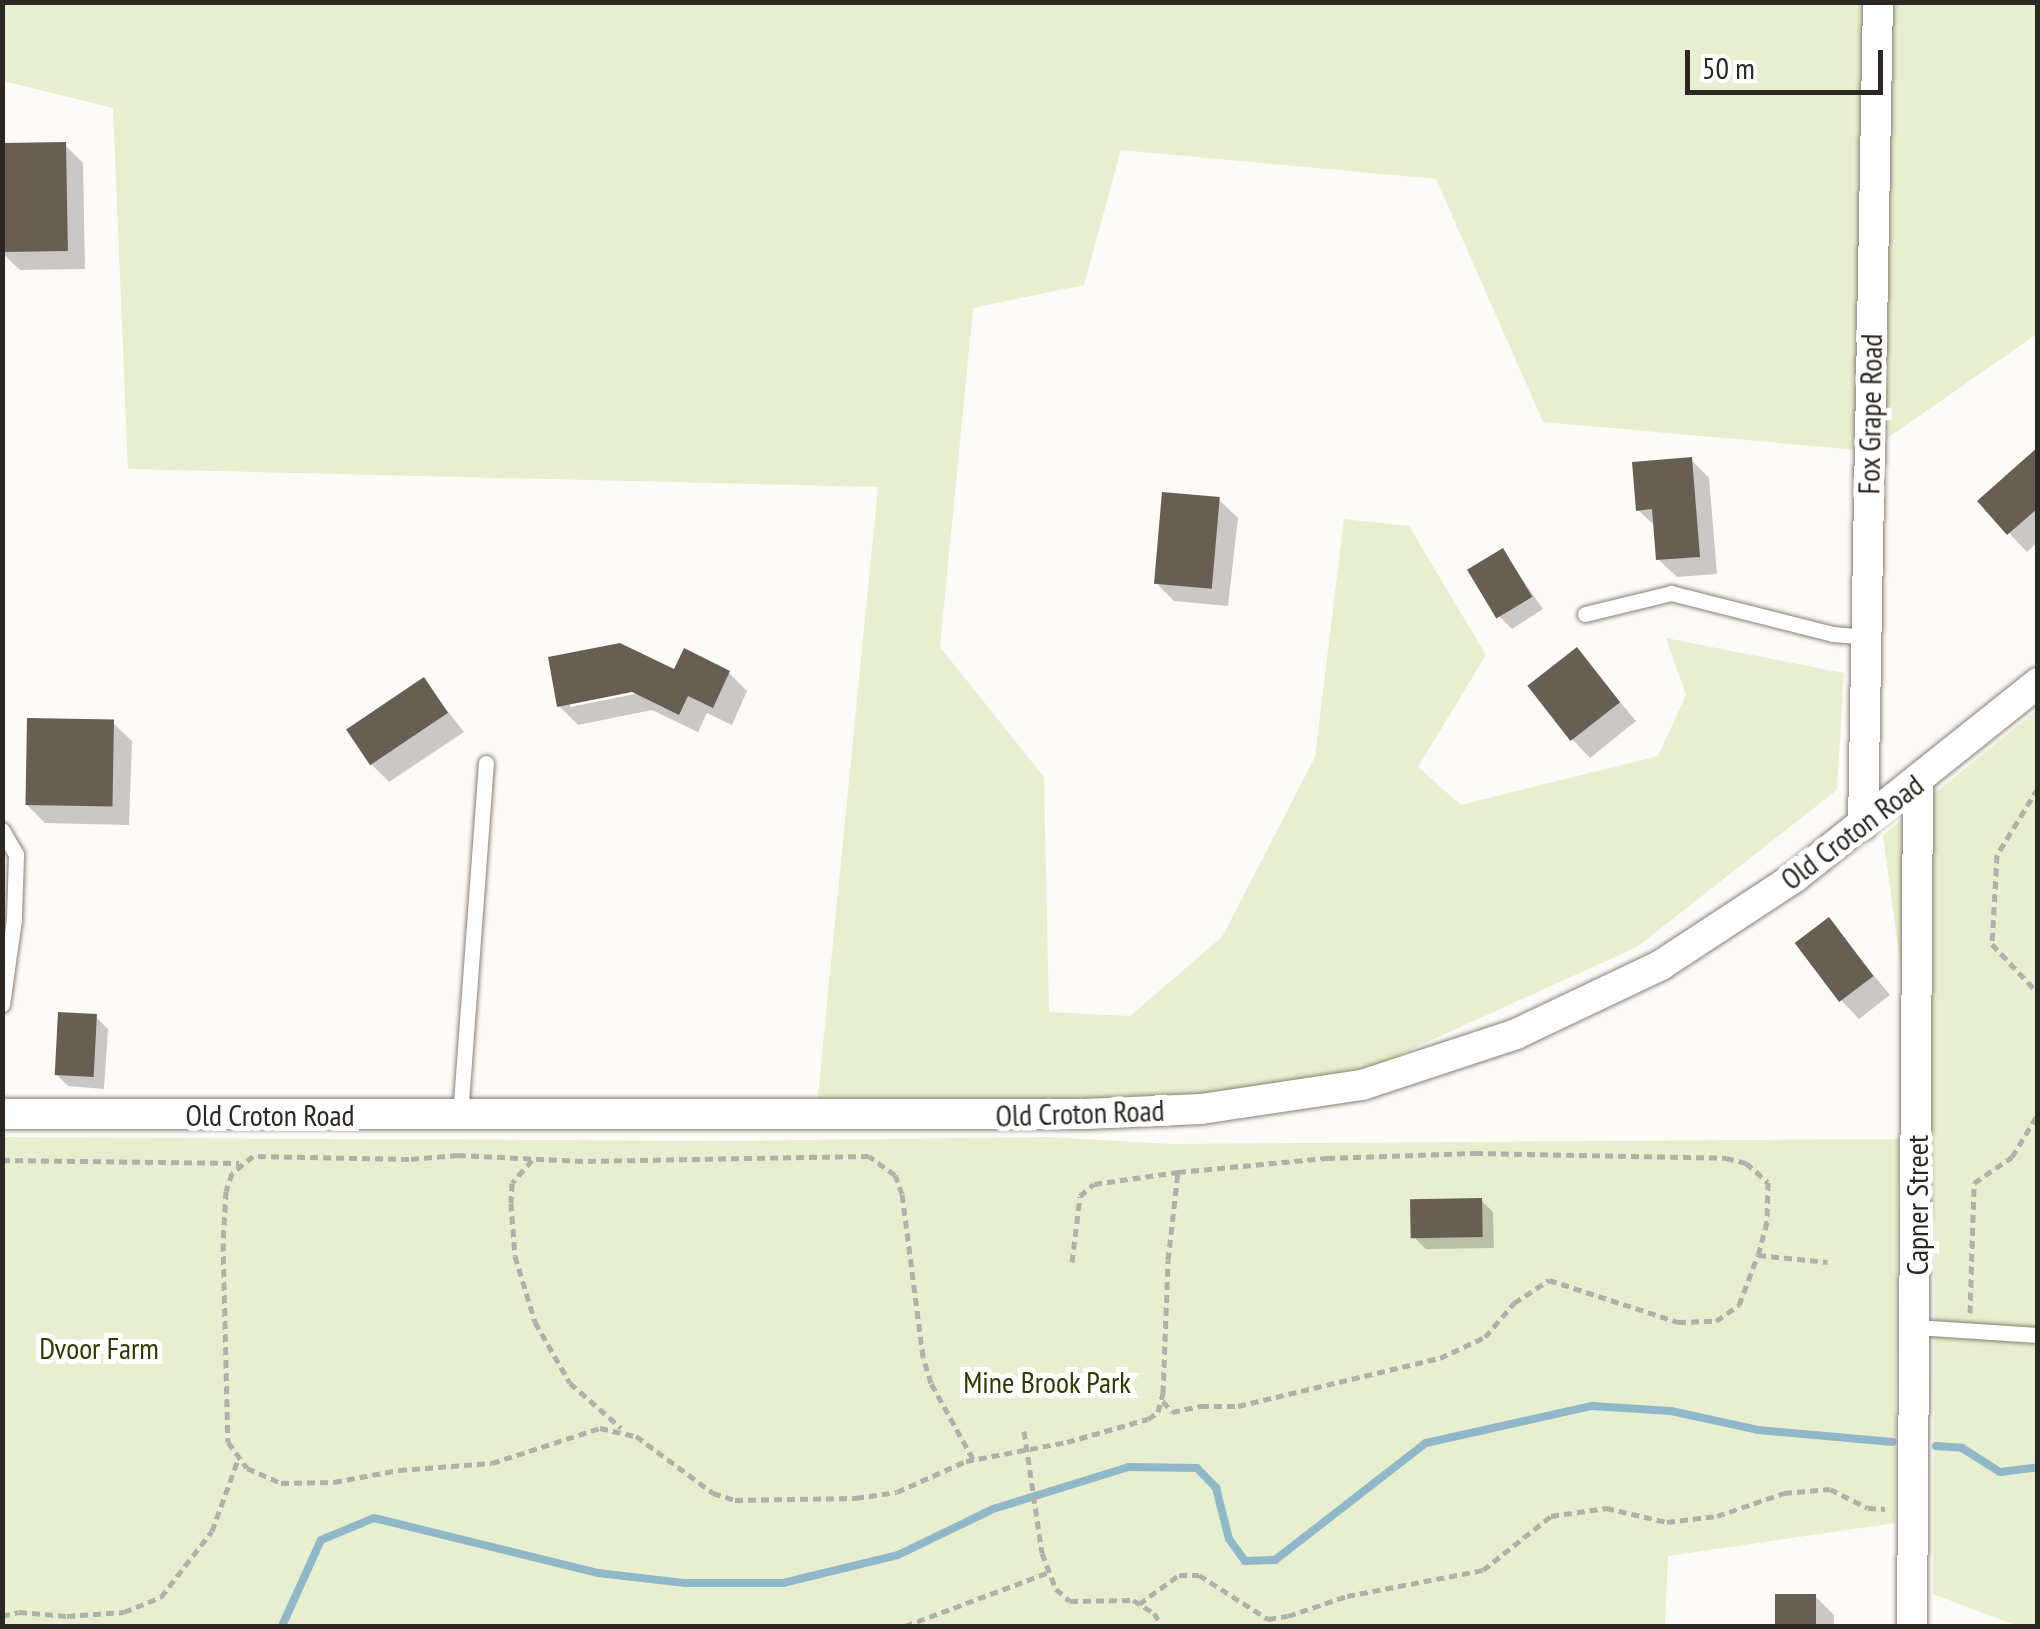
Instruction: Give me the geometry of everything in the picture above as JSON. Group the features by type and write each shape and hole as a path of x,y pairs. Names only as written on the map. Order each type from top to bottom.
{"street":[{"name":"Fox Grape Road","path":"1863,825 1878,2"},
{"name":"Old Croton Road","path":"2,1114 1119,1113 1250,1103 1362,1085 1439,1062 1588,1004 1661,966 1730,922 1863,825 2038,683"},
{"name":"Capner Street","path":"1912,1626 1918,783"}],"lane":[{"path":"1585,614 1671,593 1833,634 1866,637"},
{"path":"460,1116 486,762"},
{"path":"2,830 16,854 14,919 2,1004"},
{"path":"1915,1327 2038,1335"}],"path":[{"path":"2038,788 1997,855 1992,944 2038,994"},
{"path":"1970,1331 1974,1183 2012,1158 2038,1114"},
{"path":"1072,1262 1080,1196 1094,1184 1178,1172 1327,1158 1476,1153 1726,1158 1746,1163 1768,1182 1767,1222 1739,1306 1716,1321 1678,1322 1550,1280 1514,1302 1485,1337 1440,1358 1238,1406 1201,1406 1172,1412 1164,1406 1162,1393"},
{"path":"623,1430 600,1428 492,1463 399,1470 334,1482 281,1483 261,1477 228,1442 226,1422 223,1260 226,1191 232,1172 253,1156 409,1159 458,1155 532,1160 858,1154 882,1162 895,1174 908,1220 911,1282 923,1357 931,1383 972,1459"},
{"path":"2,1160 242,1163"},
{"path":"532,1160 512,1183 515,1256 535,1322 570,1383 623,1430 660,1450 714,1493 735,1500 808,1501 897,1492 972,1459 1068,1442 1148,1419 1158,1412 1178,1172"},
{"path":"1758,1255 1828,1262"},
{"path":"1024,1431 1047,1573 1070,1601 1139,1604 1154,1613 1162,1626"},
{"path":"2,1616 20,1612 67,1616 124,1612 161,1597 212,1531 239,1457"},
{"path":"1139,1604 1179,1575 1199,1575 1268,1619 1288,1616 1347,1596 1482,1570 1550,1516 1606,1508 1667,1522 1716,1516 1784,1493 1830,1488 1868,1508 1913,1512"},
{"path":"905,1626 1047,1573"}],"green space":[{"path":"3,2 2037,3 2037,334 1869,451 1543,422 1436,179 1121,150 1084,285 973,308 940,647 1044,777 1049,1012 1130,1016 1222,937 1315,757 1344,519 1409,526 1486,655 1418,767 1461,805 1658,756 1686,695 1666,638 1844,673 1837,790 1637,947 1306,1097 817,1105 878,487 128,469 113,108 3,81"},
{"path":"2037,710 2037,1626 2018,1626 1933,1594 1935,1226 1883,835"},
{"name":"Mine Brook Park","path":"3,1137 712,1141 1049,1137 1170,1144 1898,1139 1895,1523 1668,1556 1665,1626 3,1626"}],"building":[{"path":"66,142 68,251 4,252 2,143"},
{"path":"2038,447 2038,508 2007,535 1977,501"},
{"path":"1692,457 1700,557 1656,560 1652,509 1636,511 1632,462"},
{"path":"1162,492 1220,497 1212,589 1154,584"},
{"path":"1503,548 1532,597 1496,618 1467,570"},
{"path":"620,643 674,669 684,648 730,671 713,708 688,696 679,715 632,692 557,707 548,657"},
{"path":"1577,647 1620,702 1570,741 1527,686"},
{"path":"424,677 448,713 370,765 346,730"},
{"path":"27,718 114,720 112,807 25,805"},
{"path":"1829,917 1874,976 1839,1002 1795,943"},
{"path":"58,1012 97,1014 94,1077 55,1075"},
{"path":"1482,1198 1483,1237 1411,1238 1410,1199"},
{"path":"1775,1594 1816,1594 1816,1626 1775,1626"}],"waterway":[{"path":"282,1626 321,1540 374,1518 598,1573 685,1583 783,1583 898,1555 993,1509 1129,1467 1197,1468 1216,1488 1229,1539 1245,1561 1275,1560 1426,1443 1592,1406 1671,1411 1758,1430 1892,1442"},
{"path":"1936,1446 1962,1448 2000,1472 2038,1467"}],"park label":[{"name":"Dvoor Farm","path":"99,1348"}]}
